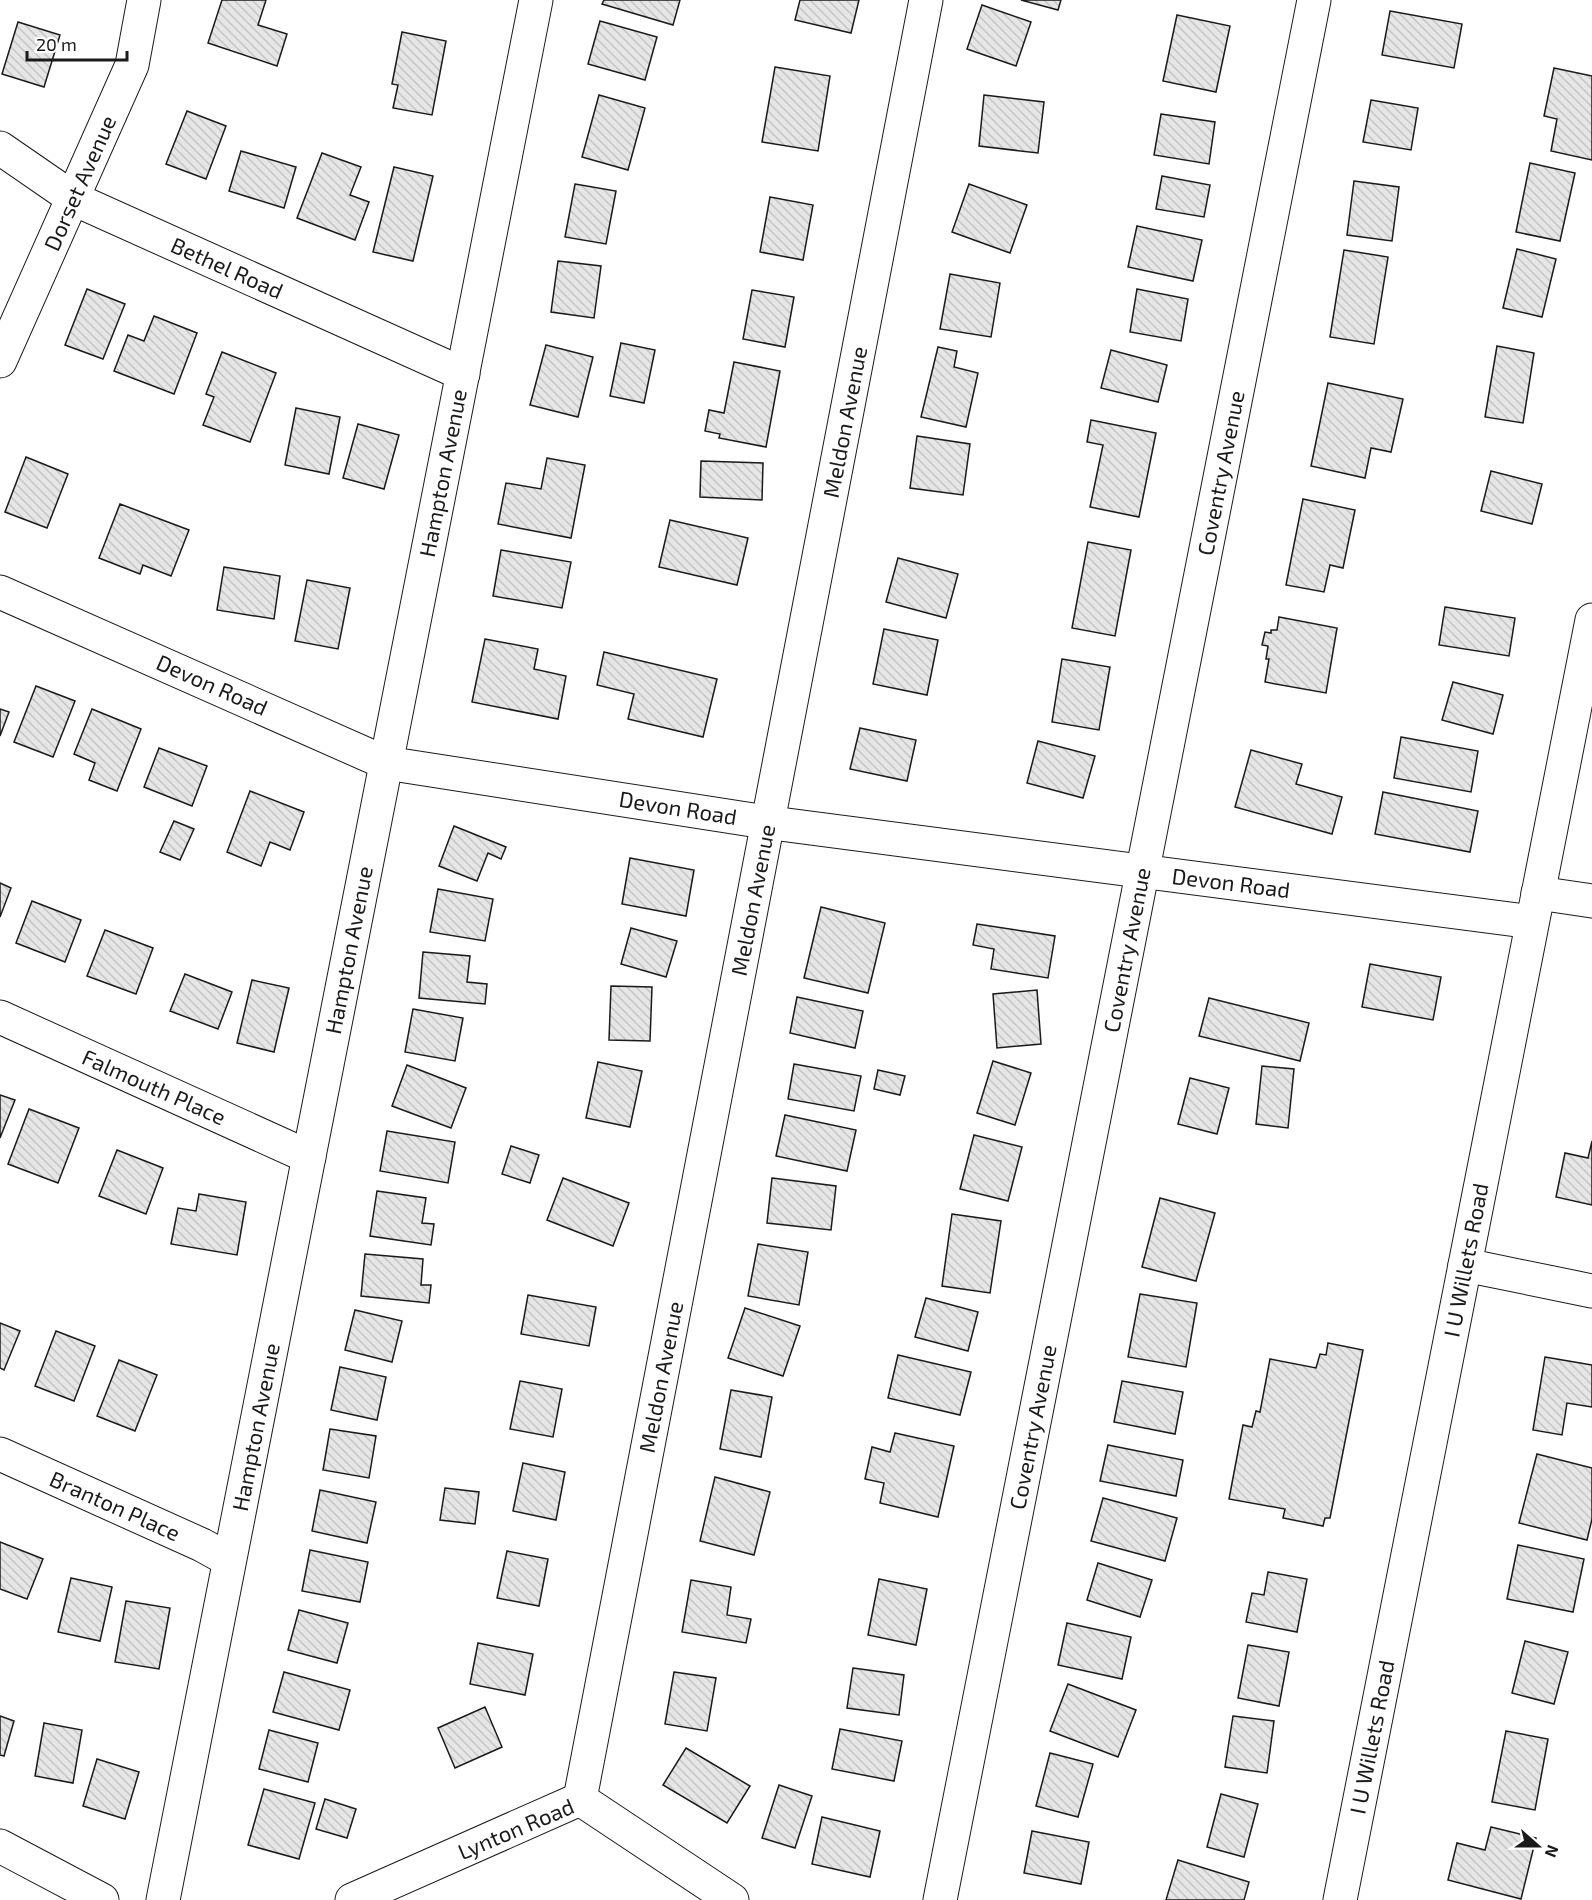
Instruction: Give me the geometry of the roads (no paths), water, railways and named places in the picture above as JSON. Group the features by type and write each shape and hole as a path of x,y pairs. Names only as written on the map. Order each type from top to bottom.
{"street":[{"name":"Dorset Avenue","path":"0,362 132,65 144,0"},
{"name":"Hampton Avenue","path":"163,1900 536,0"},
{"name":"Meldon Avenue","path":"580,1799 926,0"},
{"name":"Coventry Avenue","path":"940,1900 1314,0"},
{"name":"Bethel Road","path":"0,148 74,199 463,374"},
{"name":"Devon Road","path":"0,591 386,763 768,822 1143,871 1535,907 1592,902"},
{"name":"I U Willets Road","path":"1340,1900 1592,620"},
{"name":"Falmouth Place","path":"0,1017 309,1157"},
{"path":"1465,1265 1592,1291"},
{"name":"Branton Place","path":"0,1454 191,1540 229,1560"},
{"name":"Lynton Road","path":"352,1900 580,1799 732,1900"},
{"path":"0,1846 102,1900"}]}
